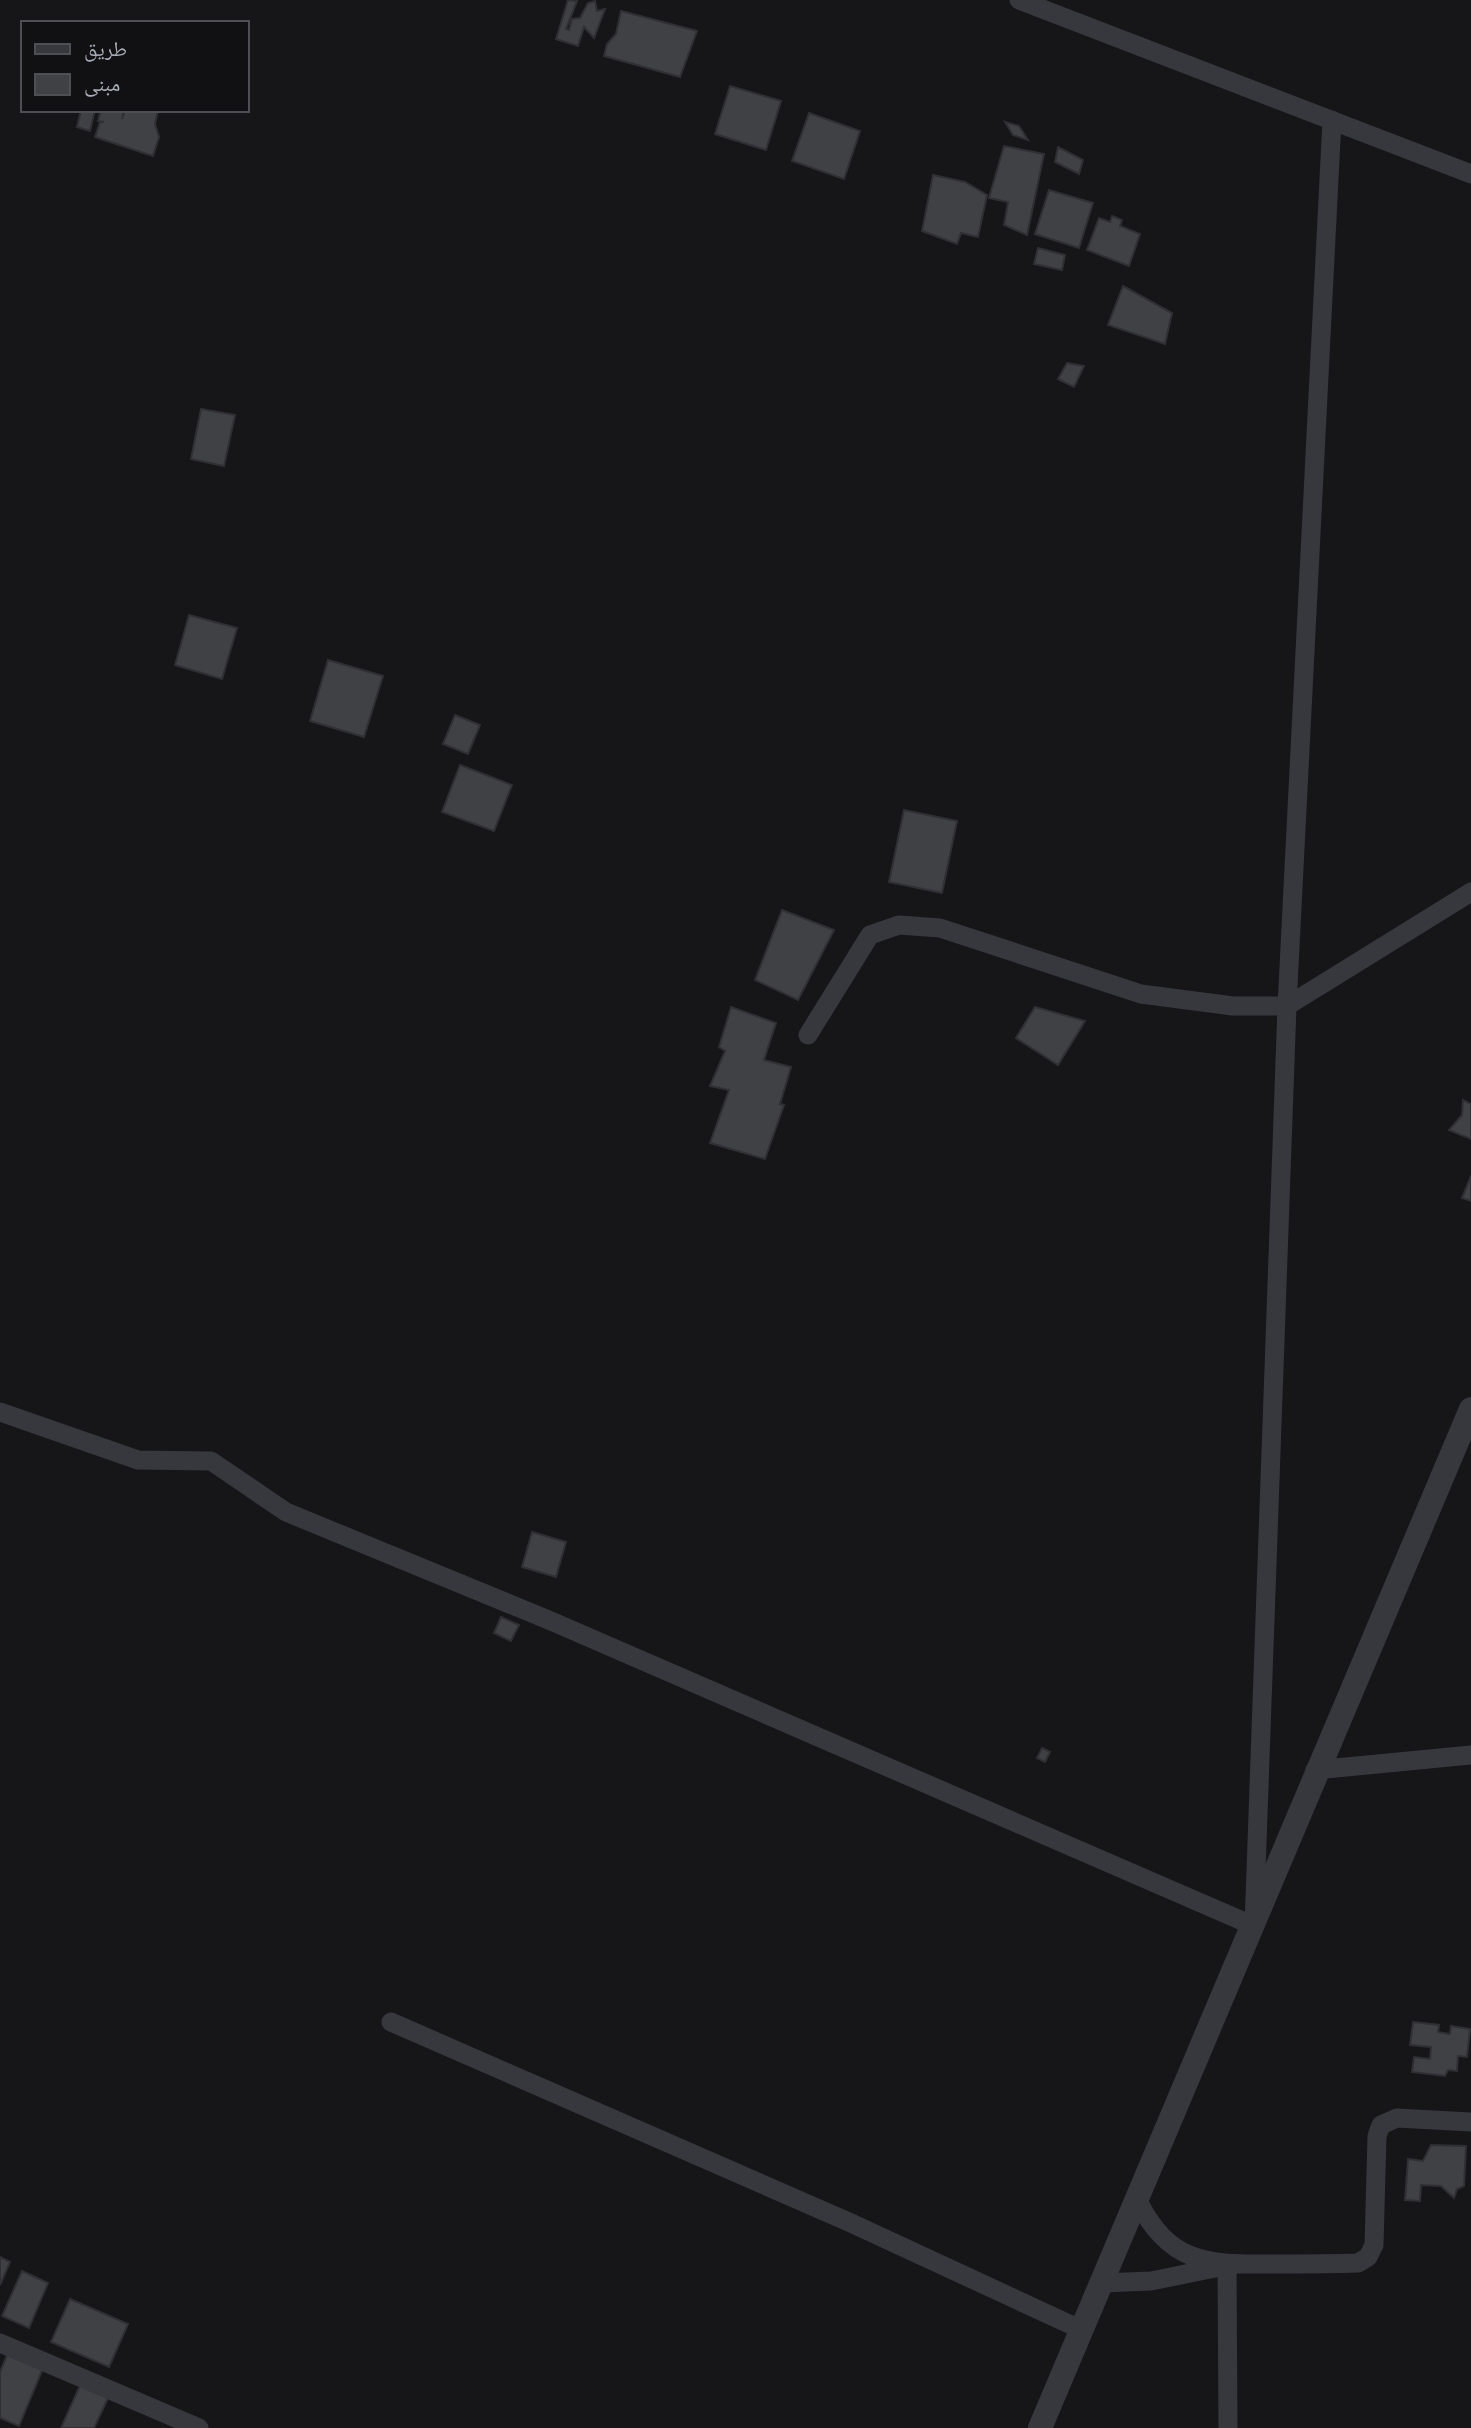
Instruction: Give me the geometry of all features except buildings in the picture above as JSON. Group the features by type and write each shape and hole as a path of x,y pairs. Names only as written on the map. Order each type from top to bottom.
{"street":[{"path":"1019,0 1471,174"},
{"path":"1254,1926 1287,1006 1332,120"},
{"path":"808,1035 870,935 899,925 940,928 1141,994 1233,1006 1287,1006 1471,892"},
{"path":"1040,2428 1254,1926 1315,1770 1471,1409"},
{"path":"0,1412 138,1460 211,1461 286,1513 551,1621 1254,1926"},
{"path":"1315,1770 1471,1755"},
{"path":"391,2022 851,2223 1082,2330"},
{"path":"1137,2199 1148,2220 1172,2246 1204,2262 1358,2263 1363,2261 1374,2245 1377,2136 1381,2125 1397,2118 1471,2122"},
{"path":"1102,2283 1177,2277 1227,2264"},
{"path":"1227,2264 1228,2428"},
{"path":"0,2343 199,2428"}]}
